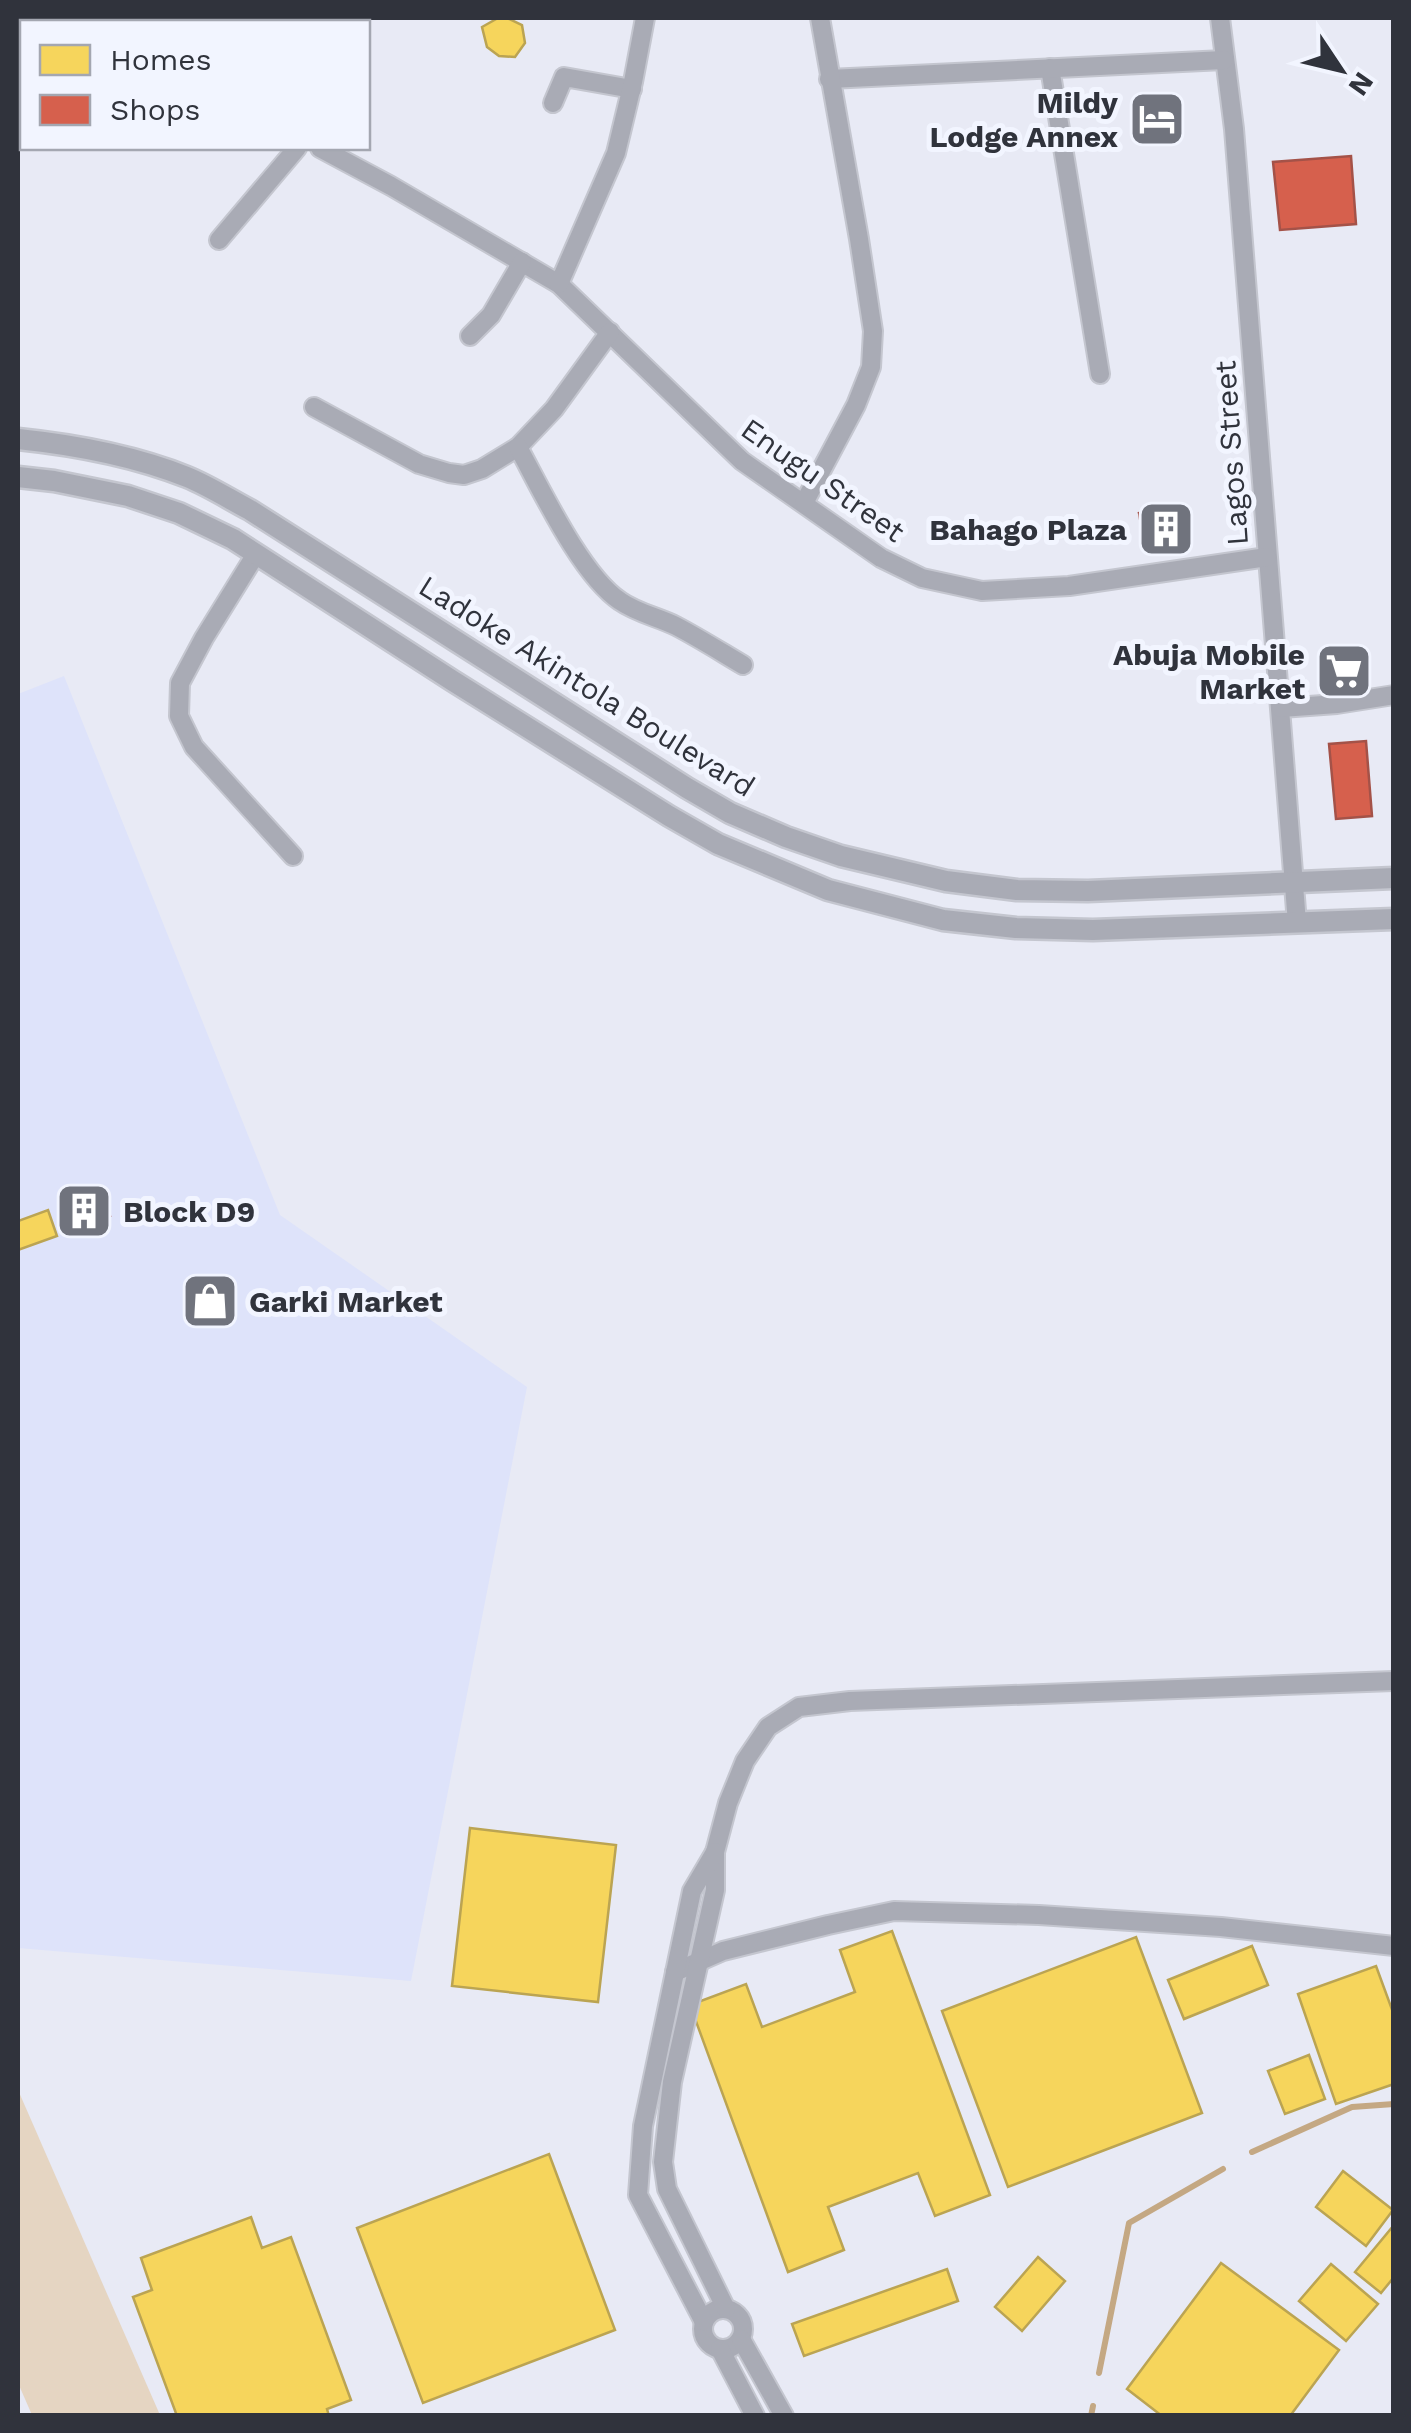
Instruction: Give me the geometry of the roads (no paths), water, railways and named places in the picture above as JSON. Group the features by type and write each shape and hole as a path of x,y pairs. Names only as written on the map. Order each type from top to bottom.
{"street":[{"path":"559,284 616,153 645,18"},
{"path":"804,503 856,404 870,367 873,331 820,18"},
{"name":"Lagos Street","path":"1220,18 1234,129 1297,923"},
{"path":"829,79 1224,60"},
{"path":"1050,68 1100,374"},
{"path":"552,103 564,76 632,89"},
{"path":"219,240 295,150"},
{"name":"Enugu Street","path":"324,150 559,284 742,461 881,558 922,578 982,591 1069,586 1267,557"},
{"path":"470,336 491,314 522,262"},
{"path":"314,407 419,464 464,475 518,447 554,409 610,332"},
{"name":"Ladoke Akintola Boulevard","path":"18,439 136,458 191,478 250,510 686,788 786,838 841,856 929,877 1016,890 1088,892 1394,878"},
{"path":"518,447 575,548 618,601 674,625 744,665"},
{"path":"18,477 128,496 179,512 233,539 669,816 718,844 828,890 942,920 1016,928 1093,930 1394,919"},
{"path":"256,554 180,683 179,716 194,746 293,856"},
{"path":"1281,708 1394,696"},
{"path":"720,2349 736,2345 741,2339 742,2322 726,2309 667,2189 662,2162 672,2082 715,1890 715,1852 728,1802 745,1761 768,1727 799,1707 850,1701 1394,1681"},
{"path":"715,1852 692,1891 643,2126 638,2195 704,2322 707,2342 720,2349 754,2416"},
{"path":"676,1972 723,1951 894,1912 1039,1915 1221,1927 1394,1946"},
{"path":"704,2322 712,2312 726,2309"},
{"path":"741,2339 784,2416"}],"waterway":[{"path":"1252,2152 1352,2107 1394,2104"},
{"path":"1099,2373 1129,2223 1223,2169"},
{"path":"1091,2416 1093,2406"}],"place":[{"name":"Mildy Lodge Annex","path":"1157,119"},
{"name":"Bahago Plaza","path":"1166,529"},
{"name":"Abuja Mobile Market","path":"1344,671"},
{"name":"Block D9","path":"84,1211"},
{"name":"Garki Market","path":"210,1301"}]}
